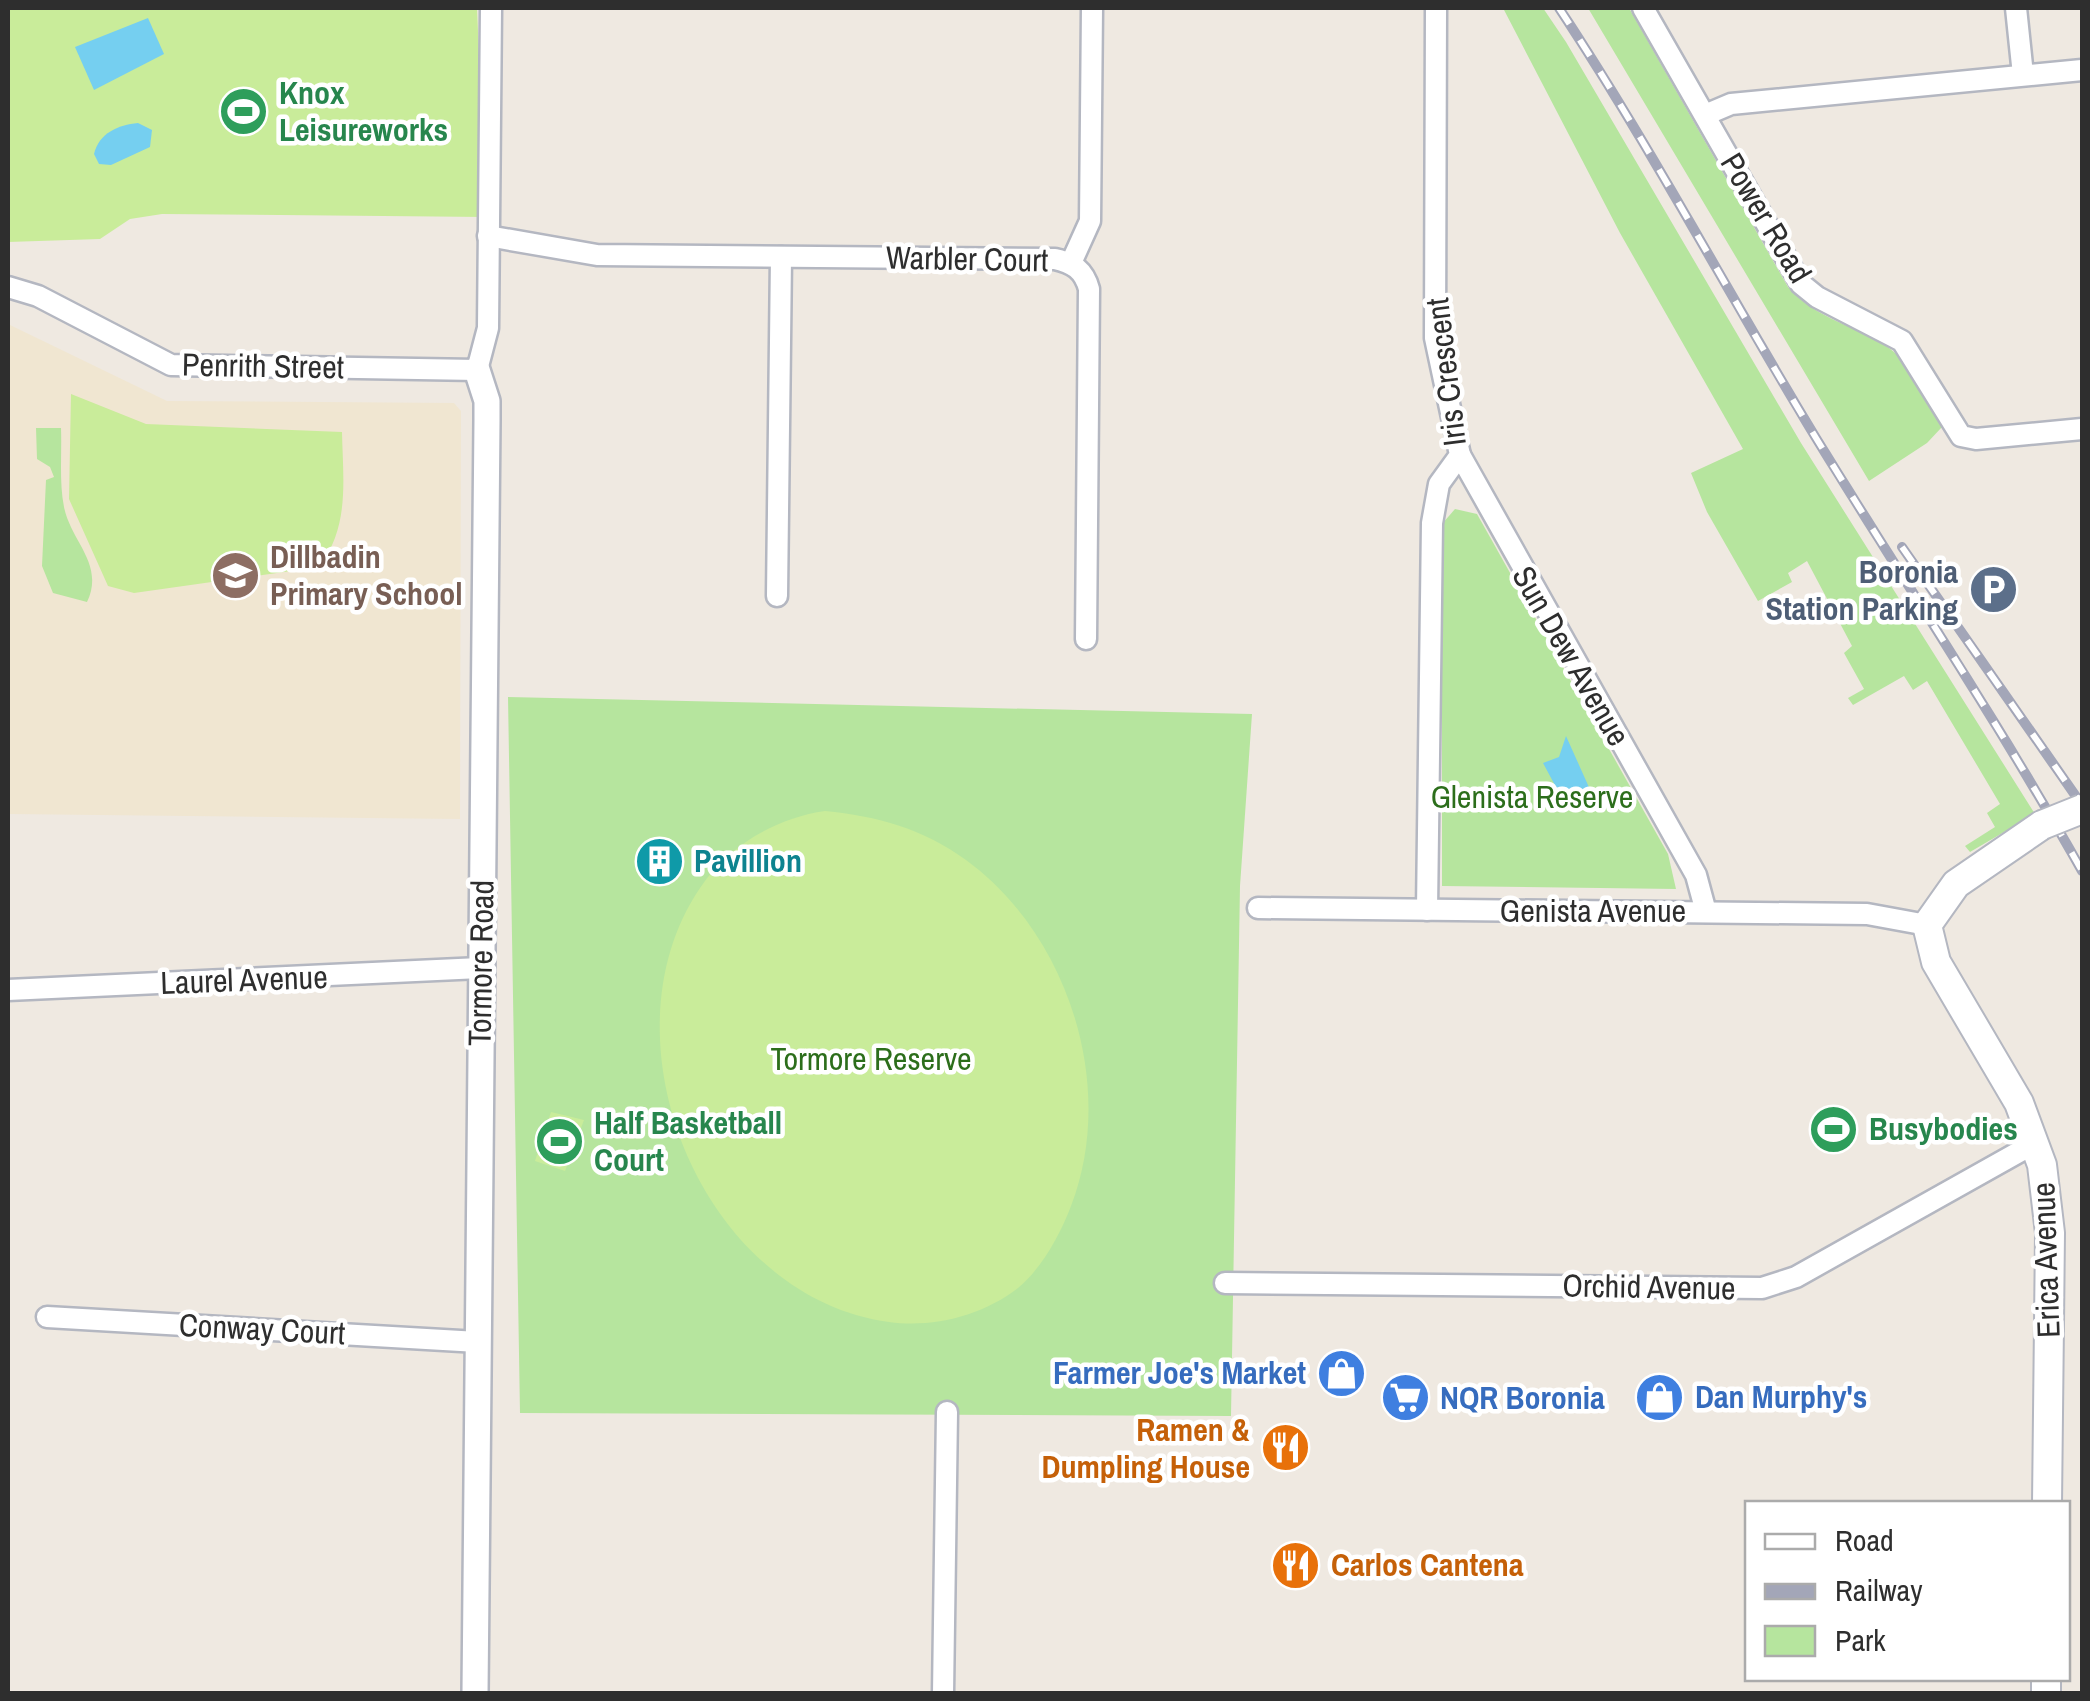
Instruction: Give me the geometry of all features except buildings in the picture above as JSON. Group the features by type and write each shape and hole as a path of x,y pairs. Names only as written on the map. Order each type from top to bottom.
{"main road":[{"path":"1927,924 1956,884 2042,825 2082,809"},
{"name":"Erica Avenue","path":"1927,924 1936,962 2019,1103 2036,1143 2049,1201 2046,1501"}],"street":[{"name":"Tormore Road","path":"475,1694 487,401 477,370 488,328 491,8"},
{"path":"1071,263 1090,221 1092,8"},
{"name":"Iris Crescent","path":"1427,910 1432,523 1440,484 1460,455 1435,338 1436,8"},
{"name":"Power Road","path":"1643,8 1802,284 1816,297 1902,341 1961,436 1976,439 2082,429"},
{"path":"1656,8 1659,37"},
{"path":"2016,8 2022,75"},
{"path":"1706,115 1731,104 2082,70"},
{"name":"Warbler Court","path":"488,246 597,255 1071,263 1084,275 1089,289 1086,639"},
{"path":"777,596 781,257"},
{"name":"Penrith Street","path":"8,287 38,296 171,365 477,370"},
{"name":"Sun Dew Avenue","path":"1460,455 1696,875 1706,912"},
{"name":"Genista Avenue","path":"1258,908 1867,914 1927,924"},
{"name":"Laurel Avenue","path":"8,990 480,968"},
{"name":"Orchid Avenue","path":"1226,1283 1762,1288 1796,1277 2036,1143"},
{"name":"Conway Court","path":"46,1318 478,1342"},
{"path":"943,1694 947,1412"}],"shaded area":[{"name":"Dillbadin Primary School","path":"8,324 167,401 454,403 461,411 460,819 8,814"}],"green space":[{"name":"Knox Leisureworks","path":"8,8 477,8 486,217 162,214 130,219 100,239 8,242"},
{"path":"1503,8 1543,8 1566,42 1801,443 2035,814 1970,852 1965,846 1995,827 1987,813 2000,804 1927,681 1913,690 1904,676 1853,705 1848,698 1864,689 1844,653 1852,646 1807,561 1788,573 1792,582 1758,601 1707,512 1691,473 1743,449 1620,233"},
{"path":"1588,8 1629,8 1788,287 1811,307 1889,348 1912,374 1942,427 1927,443 1869,481"},
{"path":"71,394 146,424 342,432 340,519 336,536 319,567 134,593 108,586 69,499"},
{"path":"36,428 61,428 62,497 92,576 87,602 53,593 42,566 46,480 54,477 50,467 37,459"},
{"name":"Glenista Reserve","path":"1455,509 1477,514 1668,854 1676,889 1442,886 1442,524"},
{"name":"Tormore Reserve","path":"508,697 1252,714 1240,886 1231,1416 520,1413"},
{"path":"825,811 899,826 934,840 966,860 1002,892 1032,929 1057,971 1074,1016 1085,1064 1088,1112 1084,1160 1071,1206 1049,1250 1027,1280 1004,1298 956,1318 923,1323 889,1322 823,1302 767,1265 720,1214 686,1153 665,1086 660,1016 671,949 700,888 724,859 755,836 789,820"},
{"name":"Half Basketball Court","path":"551,1112 584,1120 565,1171 535,1161"}],"water":[{"path":"148,18 164,54 94,90 75,47"},
{"path":"138,123 152,130 150,147 111,165 99,164 94,154 105,135"},
{"path":"1566,736 1592,794 1564,802 1543,763 1559,757"}],"railway":[{"path":"1559,8 1626,114 1816,438 1985,707 2082,871"},
{"path":"1902,547 2082,805"}],"place":[{"name":"Knox Leisureworks","path":"244,111"},
{"name":"Dillbadin Primary School","path":"235,575"},
{"name":"Boronia Station Parking","path":"1993,590"},
{"name":"Pavillion","path":"659,861"},
{"name":"Busybodies","path":"1834,1129"},
{"name":"Half Basketball Court","path":"559,1141"},
{"name":"Farmer Joe's Market","path":"1341,1373"},
{"name":"Dan Murphy's","path":"1660,1397"},
{"name":"NQR Boronia","path":"1405,1398"},
{"name":"Ramen & Dumpling House","path":"1285,1448"},
{"name":"Carlos Cantena","path":"1296,1565"}]}
